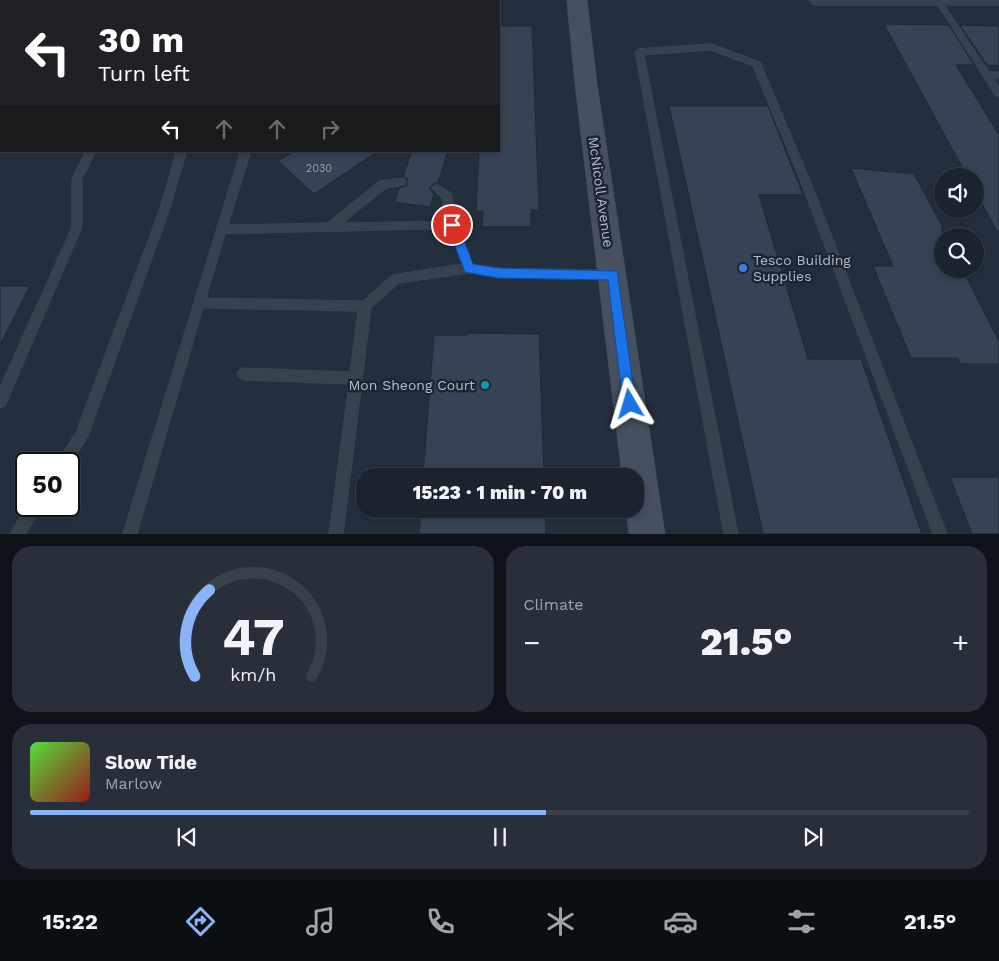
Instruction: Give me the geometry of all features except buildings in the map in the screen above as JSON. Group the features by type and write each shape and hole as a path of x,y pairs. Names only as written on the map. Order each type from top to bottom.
{"main road":[{"name":"McNicoll Avenue","path":"577,0 586,84 647,534"}],"street":[{"path":"818,0 999,0"}],"lane":[{"path":"938,1 999,94"},
{"path":"731,534 639,52 712,48 757,64 807,185 940,534"},
{"path":"986,75 999,75"},
{"path":"0,402 77,227 77,179 90,152"},
{"path":"71,452 81,436 164,211 182,152"},
{"path":"130,534 246,152"},
{"path":"329,228 383,184 401,182"},
{"path":"436,188 447,196 452,225 469,268"},
{"path":"221,230 452,225"},
{"path":"336,534 366,306 396,278 469,268 498,273 613,275"},
{"path":"200,303 366,306"},
{"path":"243,374 356,378"},
{"path":"17,534 28,517"}],"place":[{"name":"Tesco Building Supplies","path":"743,268"},
{"name":"Mon Sheong Court","path":"485,385"}],"route":[{"path":"452,225 469,268 498,273 613,275 630,404"}]}
